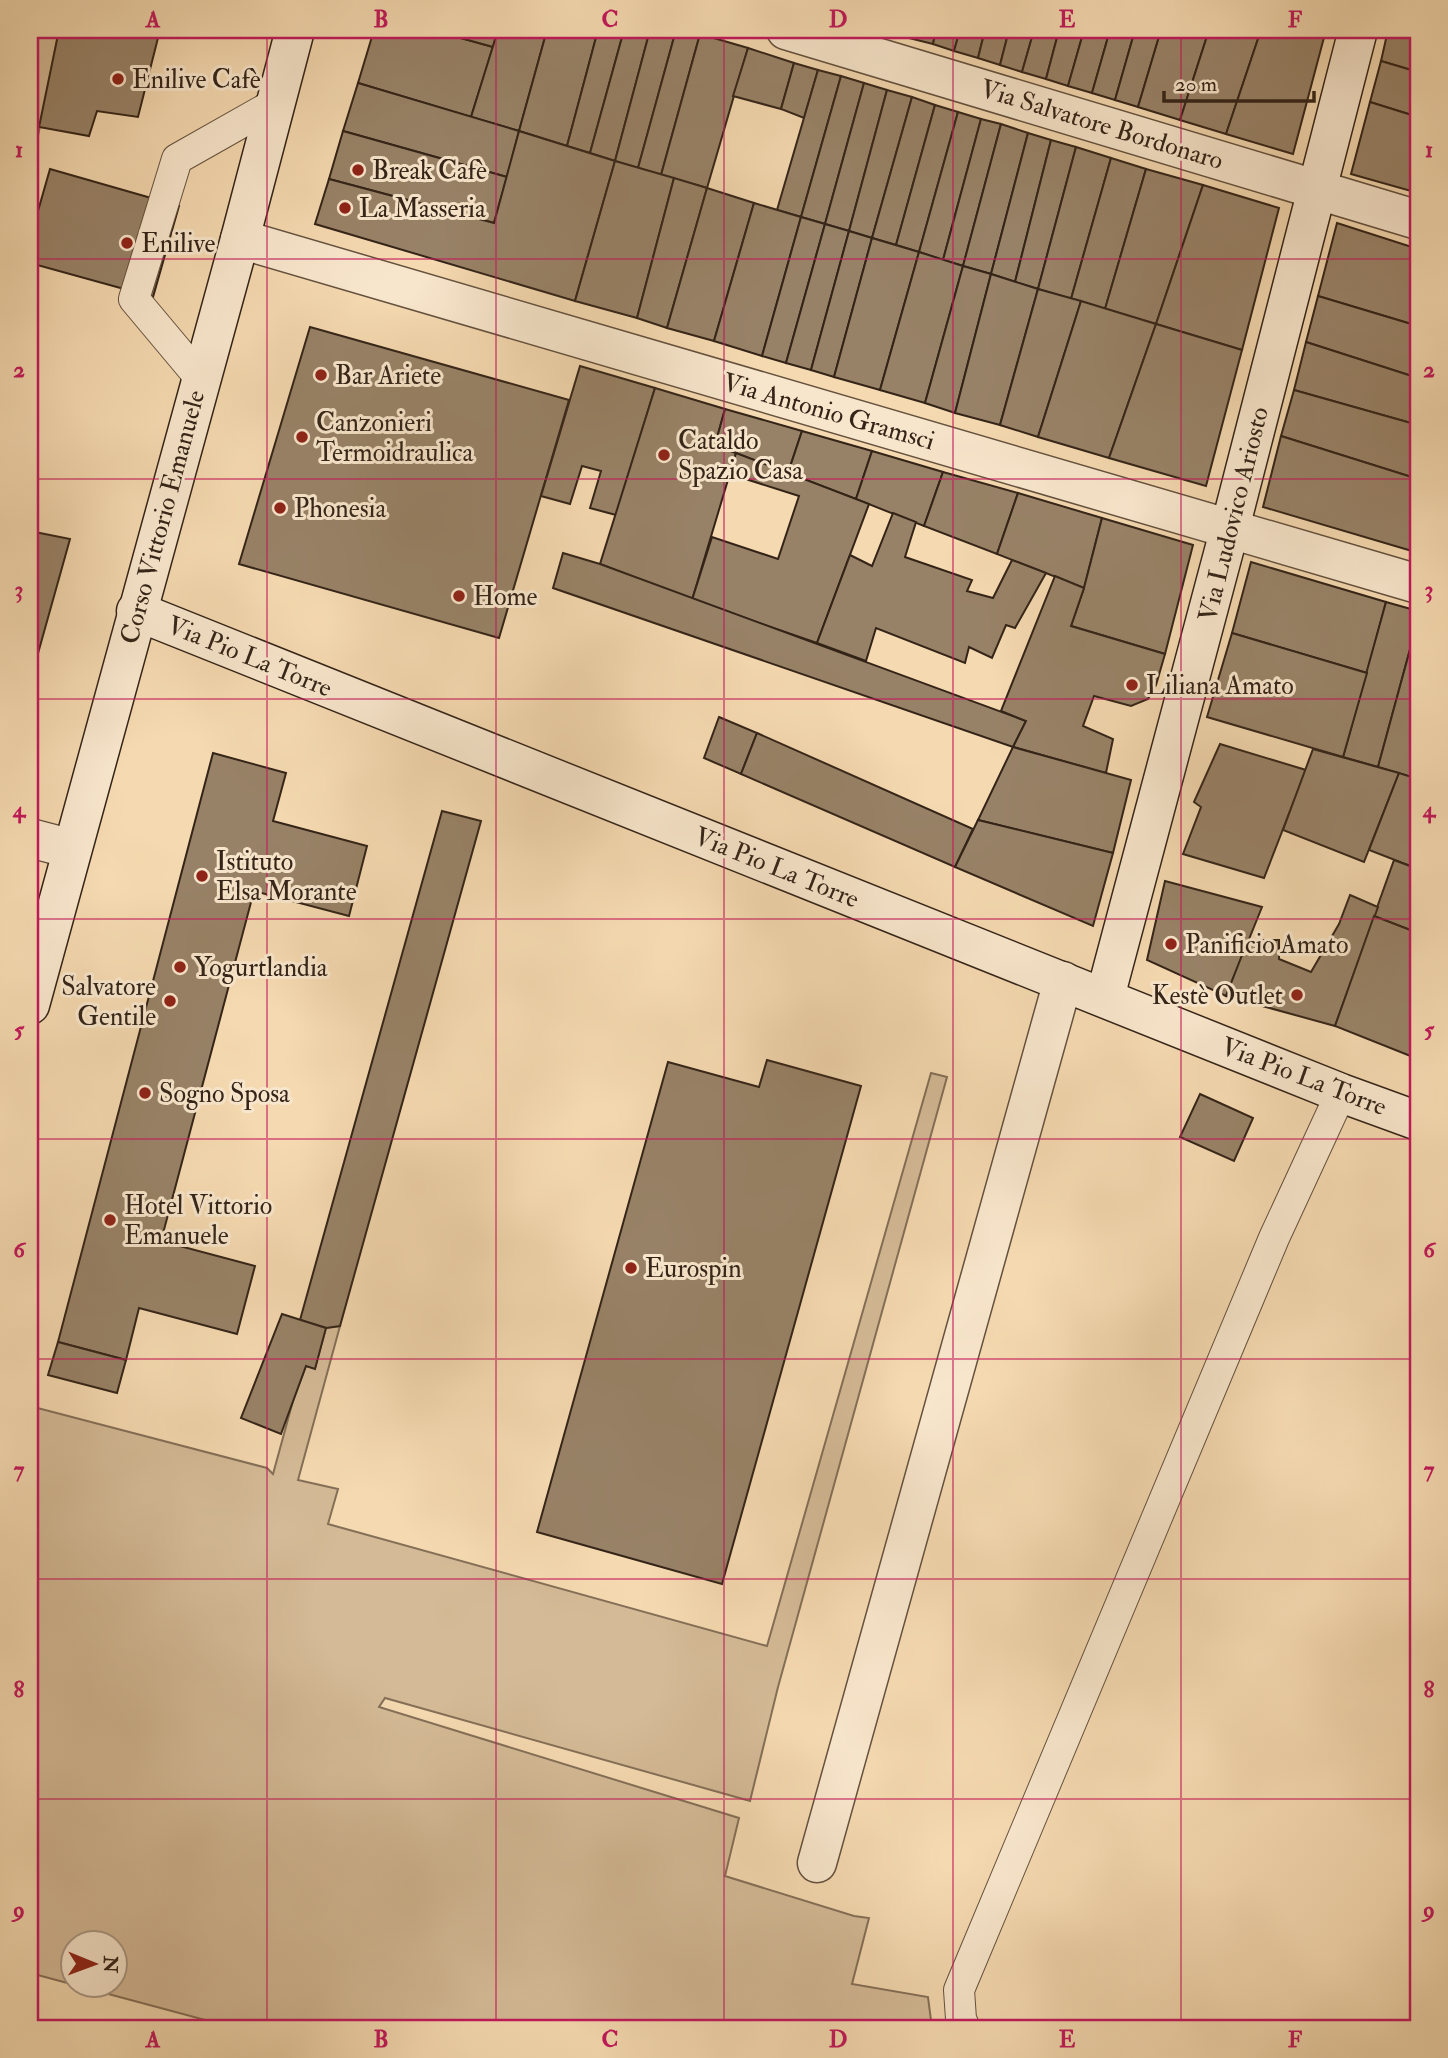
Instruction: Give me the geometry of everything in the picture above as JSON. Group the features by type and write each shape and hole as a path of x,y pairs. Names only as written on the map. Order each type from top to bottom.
{"street":[{"name":"Corso Vittorio Emanuele","path":"30,1005 295,30"},
{"name":"Via Salvatore Bordonaro","path":"786,30 1418,219"},
{"name":"Via Ludovico Ariosto","path":"1105,997 1230,528 1358,30"},
{"name":"Via Antonio Gramsci","path":"240,239 1418,584"},
{"name":"Via Pio La Torre","path":"136,611 1341,1093 1418,1121"},
{"path":"30,838 72,849"},
{"path":"817,1863 1063,981"}],"lane":[{"path":"201,379 134,299 177,159 276,103"},
{"path":"965,2028 961,2019 959,1990 1274,1238 1341,1093"}],"shaded area":[{"path":"30,30 59,30 30,176"},
{"path":"931,1073 947,1077 778,1687 750,1801 385,1698 379,1707 739,1818 725,1876 854,1916 869,1918 852,1984 928,1997 932,2028 235,2028 123,1998 130,1998 130,1928 60,1928 60,1981 30,1973 30,1406 267,1468 273,1474 293,1401 306,1366 315,1368 326,1328 340,1326 298,1480 338,1489 328,1524 767,1646"}],"building":[{"path":"59,30 160,30 138,117 97,111 89,136 39,127"},
{"path":"374,30 432,30 493,47 471,117 358,83"},
{"path":"432,30 498,30 493,47"},
{"path":"498,30 547,30 519,131 471,117"},
{"path":"547,30 598,30 567,146 519,131"},
{"path":"598,30 624,30 590,153 567,146"},
{"path":"624,30 650,30 615,161 590,153"},
{"path":"650,30 676,30 638,168 615,161"},
{"path":"676,30 700,34 661,175 638,168"},
{"path":"911,30 936,30 933,44 909,38"},
{"path":"936,30 960,30 954,51 933,44"},
{"path":"960,30 985,30 978,58 954,51"},
{"path":"985,30 1009,30 1000,65 978,58"},
{"path":"1009,30 1034,30 1022,72 1000,65"},
{"path":"1034,30 1059,30 1046,79 1022,72"},
{"path":"1059,30 1084,30 1068,86 1046,79"},
{"path":"1084,30 1110,30 1092,93 1068,86"},
{"path":"1110,30 1135,30 1115,100 1092,93"},
{"path":"1135,30 1161,30 1138,107 1115,100"},
{"path":"1161,30 1209,30 1180,120 1138,107"},
{"path":"1209,30 1261,30 1226,134 1180,120"},
{"path":"1261,30 1326,30 1293,154 1226,134"},
{"path":"1388,30 1418,30 1418,72 1381,61"},
{"path":"700,34 748,48 707,188 661,175"},
{"path":"748,48 794,63 781,109 733,96"},
{"path":"1381,61 1418,72 1418,117 1370,102"},
{"path":"794,63 818,70 804,118 781,109"},
{"path":"818,70 841,76 801,217 777,210"},
{"path":"841,76 864,83 825,224 801,217"},
{"path":"358,83 519,131 507,177 343,131"},
{"path":"864,83 887,90 849,231 825,224"},
{"path":"887,90 912,97 872,238 849,231"},
{"path":"912,97 935,105 896,245 872,238"},
{"path":"1370,102 1418,117 1418,193 1351,174"},
{"path":"935,105 958,112 919,252 896,245"},
{"path":"958,112 981,119 943,260 919,252"},
{"path":"981,119 1001,124 963,266 943,260"},
{"path":"1001,124 1028,133 991,274 963,266"},
{"path":"343,131 507,177 494,223 329,179"},
{"path":"519,131 615,161 575,301 315,224 329,179 494,223"},
{"path":"1028,133 1051,140 1015,282 991,274"},
{"path":"1051,140 1076,147 1038,289 1015,282"},
{"path":"1076,147 1111,158 1071,299 1038,289"},
{"path":"1111,158 1146,169 1105,309 1071,299"},
{"path":"615,161 674,178 637,318 575,301"},
{"path":"50,169 179,206 153,297 30,263 30,239"},
{"path":"1146,169 1203,185 1156,324 1105,309"},
{"path":"674,178 707,188 667,328 637,318"},
{"path":"1203,185 1279,208 1242,350 1156,324"},
{"path":"707,188 754,203 714,341 667,328"},
{"path":"754,203 801,217 762,356 714,341"},
{"path":"801,217 825,224 786,363 762,356"},
{"path":"1337,223 1418,249 1418,326 1318,296"},
{"path":"825,224 849,231 811,370 786,363"},
{"path":"849,231 872,238 834,377 811,370"},
{"path":"872,238 919,252 880,390 834,377"},
{"path":"919,252 963,266 925,403 880,390"},
{"path":"963,266 991,274 955,413 925,403"},
{"path":"991,274 1038,289 1000,425 955,413"},
{"path":"1038,289 1081,301 1038,437 1000,425"},
{"path":"1318,296 1418,326 1418,378 1306,342"},
{"path":"1081,301 1156,324 1109,458 1038,437"},
{"path":"1156,324 1242,350 1206,486 1109,458"},
{"path":"310,327 569,400 499,638 239,564"},
{"path":"1306,342 1418,378 1418,425 1294,390"},
{"path":"580,366 655,388 616,515 590,508 601,471 582,466 570,504 541,496"},
{"path":"655,388 725,409 715,445 736,453 692,600 600,564"},
{"path":"1294,390 1418,425 1418,479 1281,436"},
{"path":"725,409 802,431 788,473 715,445"},
{"path":"802,431 872,451 856,499 788,473"},
{"path":"1281,436 1418,479 1418,536 1412,551 1263,507"},
{"path":"872,451 943,472 924,526 856,499"},
{"path":"736,453 869,504 817,643 692,600 712,537 778,559 799,496 730,474"},
{"path":"943,472 1018,493 997,554 924,526"},
{"path":"1018,493 1102,518 1084,588 997,554"},
{"path":"893,513 916,522 905,557 972,580 967,591 993,598 1012,560 1046,573 1015,628 1006,625 992,658 969,647 965,663 876,628 866,661 817,643 850,555 872,566"},
{"path":"1102,518 1193,545 1165,654 1071,626"},
{"path":"30,531 70,539 30,682"},
{"path":"563,553 600,564 1026,721 1013,747 553,588"},
{"path":"1251,562 1386,602 1367,673 1232,633"},
{"path":"1055,576 1084,588 1071,626 1165,654 1156,685 1148,699 1131,706 1094,696 1083,726 1113,739 1106,773 1013,747 1026,721 1001,711"},
{"path":"1386,602 1418,611 1418,620 1378,767 1343,757"},
{"path":"1418,620 1418,762 1414,778 1378,767"},
{"path":"1232,633 1367,673 1343,757 1207,717"},
{"path":"719,717 757,733 741,774 704,758"},
{"path":"757,733 973,829 955,867 741,774"},
{"path":"1220,744 1306,770 1264,878 1183,854 1201,807 1194,802"},
{"path":"1013,747 1131,780 1113,853 978,820"},
{"path":"1313,749 1399,773 1364,862 1283,830"},
{"path":"213,753 286,773 273,821 367,846 349,916 254,891 161,1241 255,1266 237,1334 139,1308 126,1360 58,1342"},
{"path":"1399,773 1418,779 1418,869 1369,850"},
{"path":"442,811 481,821 340,1326 326,1328 300,1320"},
{"path":"978,820 1113,853 1093,926 955,867"},
{"path":"1394,860 1418,869 1418,933 1374,916"},
{"path":"1165,881 1262,907 1226,996 1147,960"},
{"path":"1350,895 1378,907 1335,1026 1226,996 1248,940 1279,940 1279,959 1311,972 1339,924"},
{"path":"1374,916 1418,933 1418,1059 1335,1026"},
{"path":"767,1060 861,1086 722,1584 537,1532 668,1062 759,1087"},
{"path":"1200,1094 1253,1118 1234,1161 1180,1137"},
{"path":"282,1314 326,1328 315,1369 306,1366 281,1434 241,1418"},
{"path":"58,1342 126,1360 117,1393 48,1375"}],"place":[{"name":"Enilive Cafè","path":"118,79"},
{"name":"Break Cafè","path":"358,170"},
{"name":"La Masseria","path":"345,208"},
{"name":"Enilive","path":"127,243"},
{"name":"Bar Ariete","path":"321,375"},
{"name":"Canzonieri Termoidraulica","path":"302,437"},
{"name":"Cataldo Spazio Casa","path":"664,455"},
{"name":"Phonesia","path":"280,508"},
{"name":"Home","path":"459,596"},
{"name":"Liliana Amato","path":"1132,685"},
{"name":"Istituto Elsa Morante","path":"202,876"},
{"name":"Panificio Amato","path":"1171,944"},
{"name":"Yogurtlandia","path":"180,967"},
{"name":"Kestè Outlet","path":"1297,995"},
{"name":"Salvatore Gentile","path":"170,1001"},
{"name":"Sogno Sposa","path":"145,1093"},
{"name":"Hotel Vittorio Emanuele","path":"110,1220"},
{"name":"Eurospin","path":"631,1268"}]}
